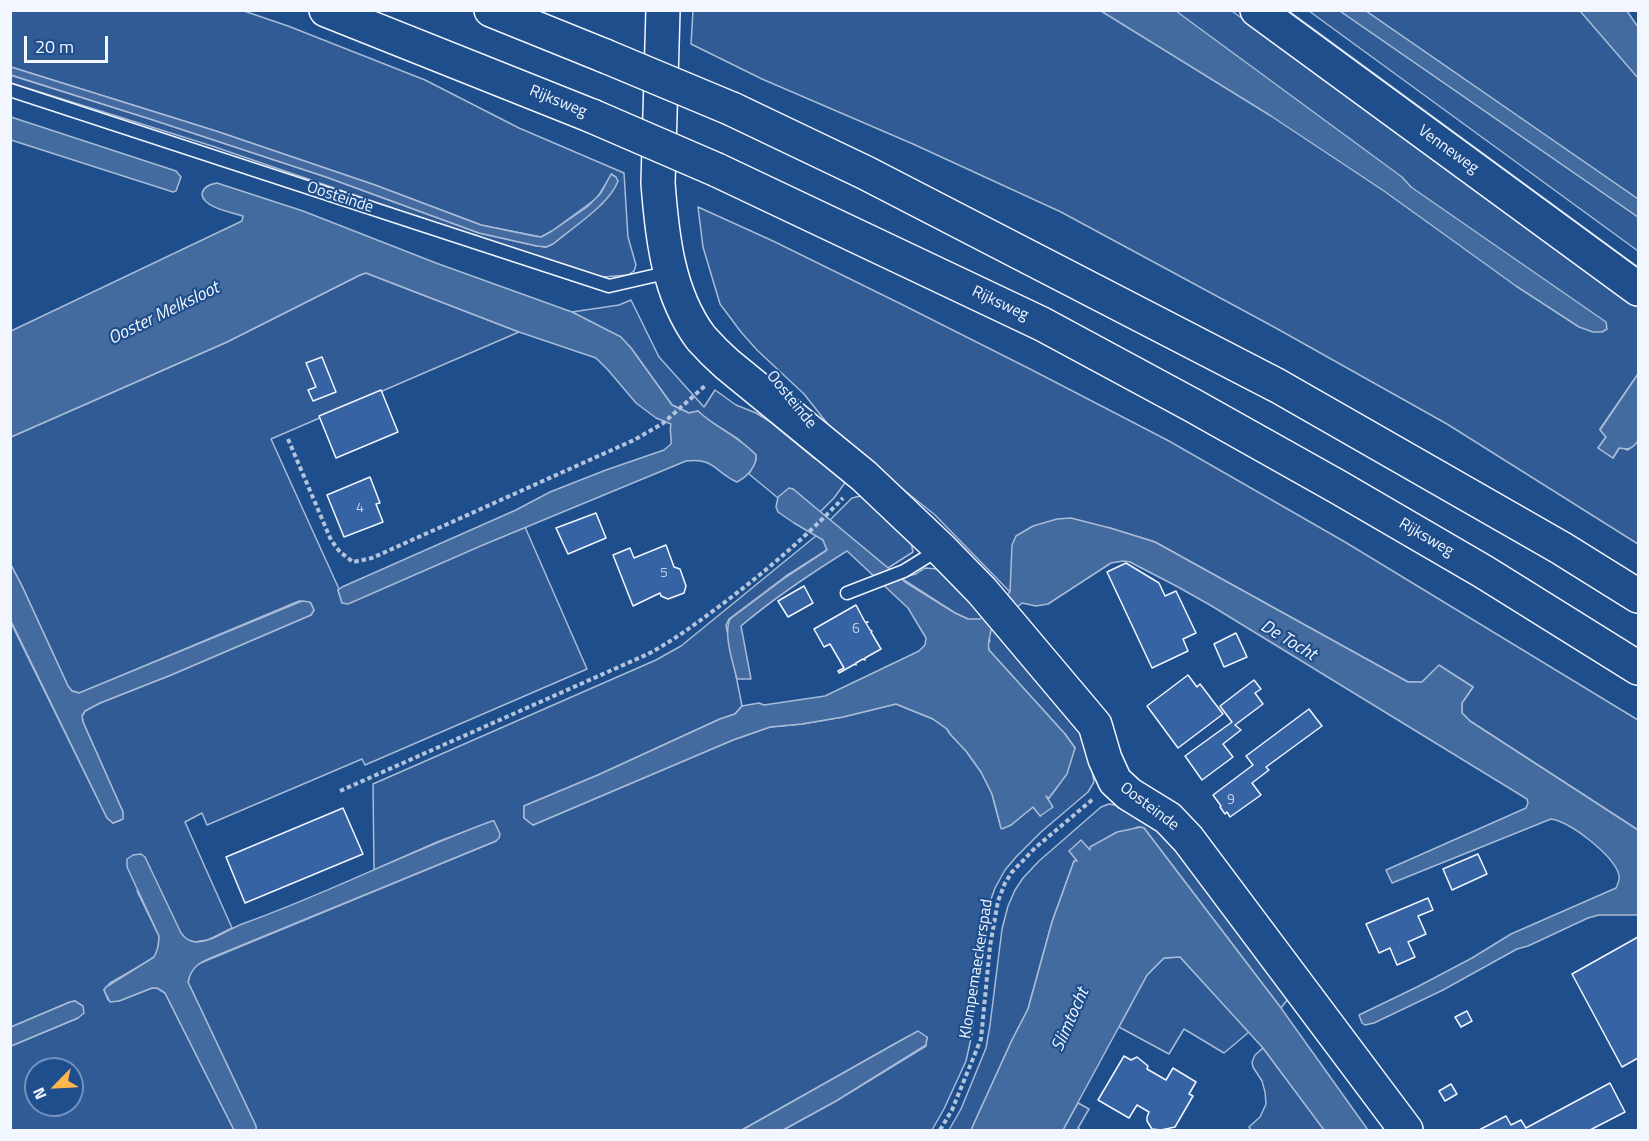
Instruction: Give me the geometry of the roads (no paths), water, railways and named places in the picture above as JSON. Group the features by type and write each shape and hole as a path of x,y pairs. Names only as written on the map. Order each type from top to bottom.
{"main road":[{"name":"Rijksweg","path":"326,10 592,116 717,170 1042,324 1338,487 1484,572 1638,668"},
{"path":"491,10 732,109 866,173 1278,386 1561,548 1638,597"},
{"name":"Oosteinde","path":"663,10 658,183 662,226 671,272 680,301 694,327 709,347 727,364 864,476 982,591 1095,725 1115,782 1129,794 1168,818 1188,838 1406,1131"},
{"name":"Venneweg","path":"1257,10 1638,289"}],"lane":[{"name":"Oosteinde","path":"10,90 609,286 671,272"},
{"path":"847,593 904,571 941,549"}],"water":[{"path":"1101,11 1176,11 1402,177 1411,187 1606,322 1607,329 1602,332 1593,332 1579,327 1516,286 1384,191 1271,116"},
{"path":"1340,11 1366,11 1638,199 1638,217"},
{"path":"1580,11 1627,11 1638,27 1638,78"},
{"path":"11,67 216,131 375,185 481,225 534,236 541,237 552,231 587,207 601,193 611,174 618,181 614,190 599,207 580,223 553,244 546,247 537,246 479,233 326,177 11,75"},
{"path":"11,117 176,171 181,177 176,191 173,192 11,140"},
{"name":"Ooster Melksloot","path":"217,183 303,211 436,263 572,312 621,337 672,405 689,413 698,411 743,443 756,455 753,467 737,482 703,461 686,461 348,604 342,603 338,590 342,587 516,510 550,492 664,450 671,444 671,424 656,418 636,403 596,358 519,332 366,273 227,342 11,437 11,331 242,221 243,216 219,209 203,199 204,189"},
{"path":"1638,374 1638,441 1630,448 1619,448 1613,458 1598,448 1606,437 1600,430"},
{"name":"De Tocht","path":"789,488 905,582 968,619 980,619 1010,592 1012,545 1016,536 1033,526 1057,519 1071,518 1155,542 1408,682 1422,682 1439,665 1473,687 1462,703 1462,713 1470,721 1638,830 1638,915 1599,915 1588,918 1517,949 1443,990 1374,1023 1365,1025 1362,1023 1359,1015 1472,958 1511,934 1616,888 1619,877 1615,867 1591,841 1569,826 1551,819 1392,883 1386,870 1526,808 1527,799 1210,605 1130,562 1123,561 1111,563 1048,604 1036,606 1022,603 991,630 989,650 1075,748 1067,774 1049,798 1046,796 1053,807 1040,816 1033,807 1011,825 1002,829 992,794 981,772 966,751 947,729 933,719 896,704 843,717 770,727 733,740 533,825 524,818 524,806 735,714 742,706 825,696 919,651 925,645 926,638 908,608 847,551 792,587 741,626 751,679 737,679 728,640 730,619 827,550 823,540 778,512 776,507 778,497"},
{"path":"11,565 68,686 72,691 79,693 302,601 310,602 314,610 311,615 85,711 82,716 83,722 123,812 123,819 113,823 107,818 11,621"},
{"path":"492,821 500,834 496,841 212,957 195,967 188,982 256,1130 234,1130 165,993 152,988 119,1001 110,1002 104,990 154,957 158,947 159,936 127,867 127,859 133,855 141,854 145,857 181,933 185,938 195,942 213,938"},
{"name":"Slimtocht","path":"1141,827 1281,1008 1368,1130 1324,1130 1263,1048 1180,957 1164,958 1147,975 1063,1130 971,1130 1028,1009 1052,922 1074,861 1077,861 1069,851 1081,840 1090,850 1090,847 1117,832"},
{"path":"75,1001 83,1006 84,1013 78,1018 11,1046 11,1027"},
{"path":"918,1031 927,1037 926,1045 836,1101 783,1130 742,1130 907,1037"}]}
